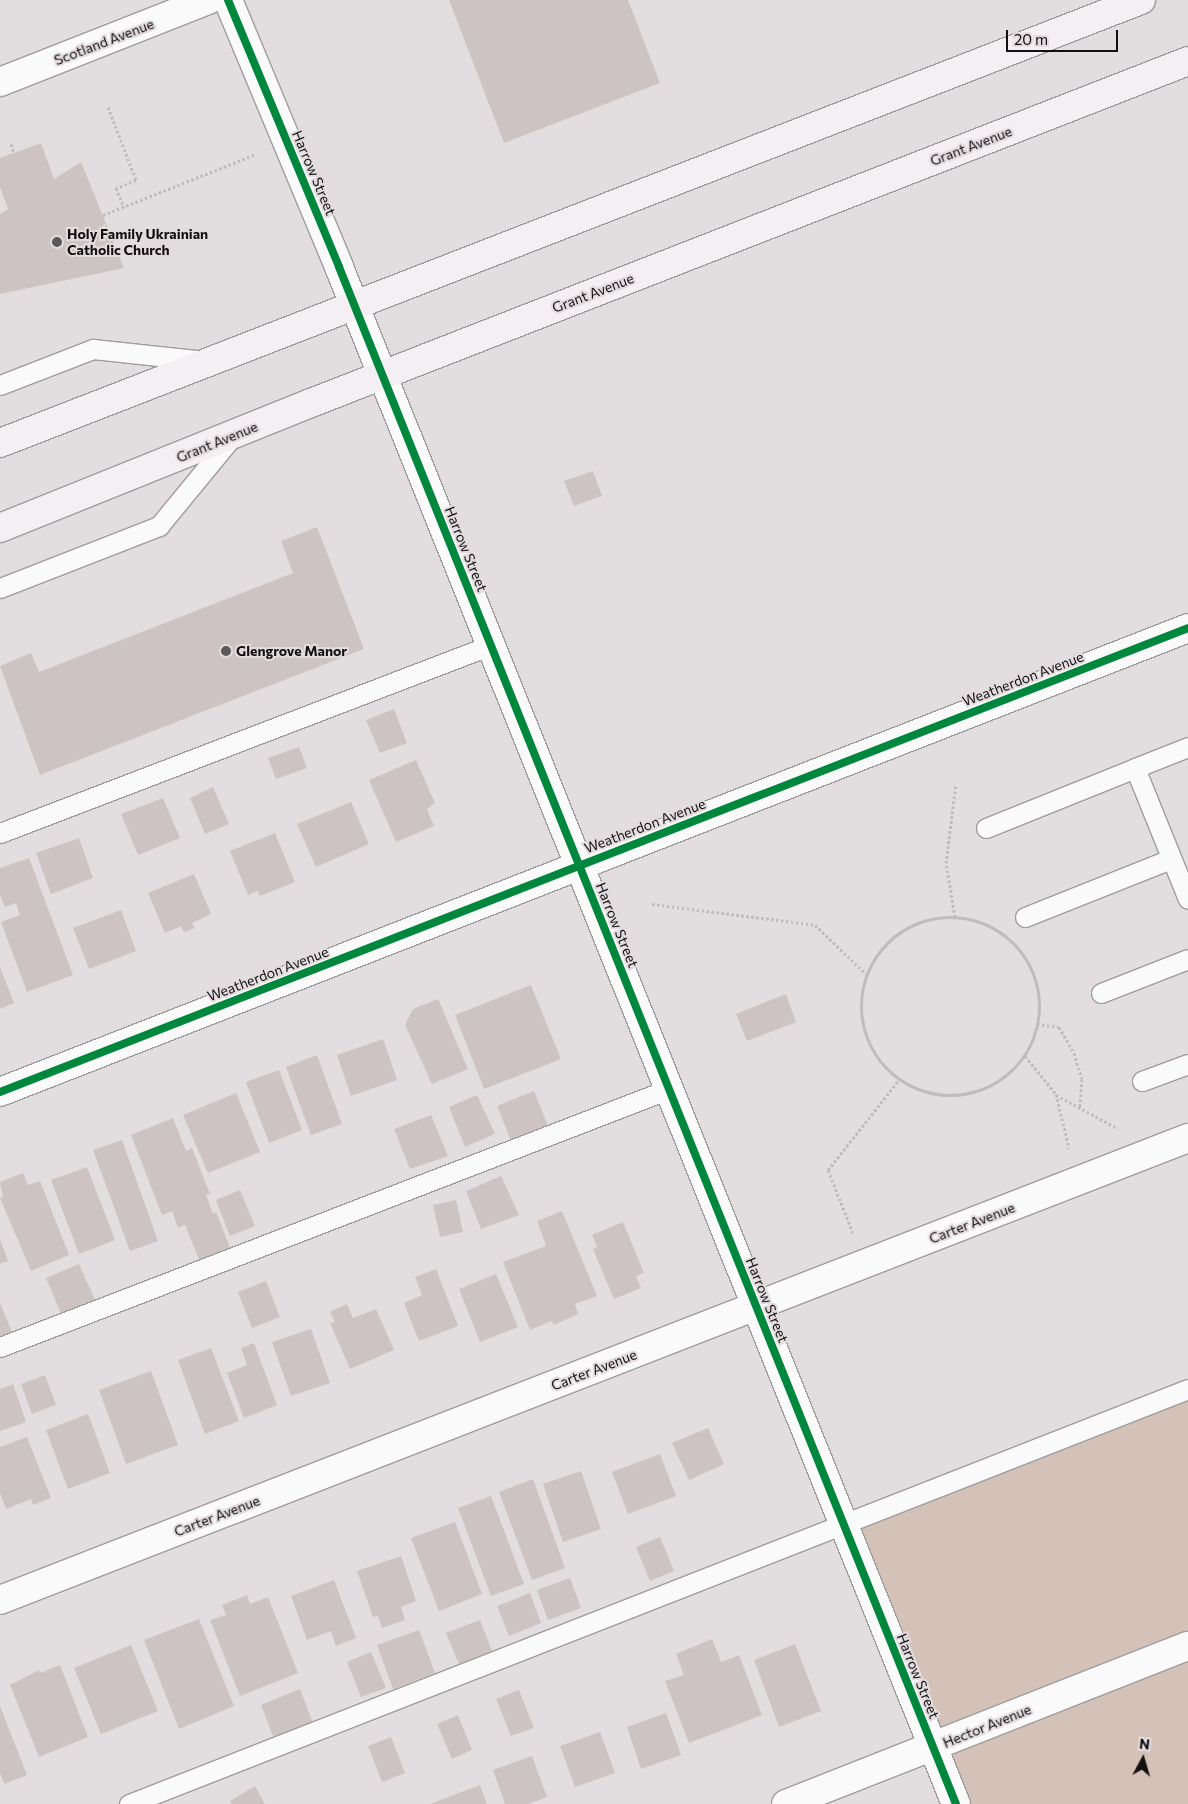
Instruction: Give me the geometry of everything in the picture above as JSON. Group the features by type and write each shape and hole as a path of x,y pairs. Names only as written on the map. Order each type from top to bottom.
{"main road":[{"path":"0,443 1141,0"},
{"name":"Grant Avenue","path":"0,528 382,375 1188,61"}],"street":[{"name":"Scotland Avenue","path":"0,82 208,0"},
{"name":"Harrow Street","path":"228,0 355,306 956,1804"},
{"name":"Weatherdon Avenue","path":"0,1092 1188,628"},
{"name":"Carter Avenue","path":"0,1600 1188,1138"},
{"name":"Hector Avenue","path":"786,1804 1188,1646"}],"lane":[{"path":"0,385 93,349 209,362"},
{"path":"0,588 159,526 233,436"},
{"path":"0,833 491,645"},
{"path":"986,828 1188,747"},
{"path":"1135,768 1188,899"},
{"path":"1026,917 1171,859"},
{"path":"1101,993 1188,960"},
{"path":"1142,1081 1188,1064"},
{"path":"0,1347 669,1089"},
{"path":"129,1804 1188,1389"}],"path":[{"path":"108,107 136,180 116,188 124,207"},
{"path":"11,144 14,153"},
{"path":"103,215 256,154"},
{"path":"955,917 946,863 956,784"},
{"path":"652,904 815,925 866,975"},
{"path":"955,917 981,923 1005,936 1024,955 1036,978 1040,1005 1037,1024 1025,1056 1009,1074 989,1086 967,1094 944,1096 920,1091 899,1080 878,1059 865,1033 861,1004 866,975 877,956 892,938 932,919 955,917"},
{"path":"1037,1024 1059,1027 1074,1053 1082,1079 1080,1107"},
{"path":"1025,1056 1056,1094 1117,1128"},
{"path":"854,1234 828,1170 899,1080"},
{"path":"1056,1094 1070,1151"}],"shaded area":[{"path":"1188,1389 1188,1804 956,1804 844,1525"}],"building":[{"path":"449,0 628,0 660,83 504,143"},
{"name":"Holy Family Ukrainian Catholic Church","path":"41,143 54,179 81,162 124,268 0,294 0,214 8,209 0,187 0,158"},
{"path":"593,471 602,496 574,506 564,481"},
{"name":"Glengrove Manor","path":"317,527 364,649 40,775 0,666 31,653 39,672 293,573 281,541"},
{"path":"394,709 407,743 380,753 366,720"},
{"path":"299,747 307,768 276,779 268,758"},
{"path":"416,760 435,803 427,809 434,826 396,842 369,780"},
{"path":"213,787 229,824 205,834 190,798"},
{"path":"163,798 180,838 138,855 121,814"},
{"path":"351,802 369,844 316,867 297,824"},
{"path":"275,833 295,882 260,896 258,891 248,895 230,851"},
{"path":"79,838 93,878 51,894 36,853"},
{"path":"29,858 73,975 27,992 1,922 20,915 16,903 5,907 0,895 0,868"},
{"path":"194,874 211,914 192,923 195,928 184,932 181,926 165,933 148,893"},
{"path":"121,910 136,951 89,969 73,928"},
{"path":"0,967 14,1003 0,1009"},
{"path":"531,985 561,1059 484,1089 455,1015"},
{"path":"786,994 796,1022 747,1041 736,1014"},
{"path":"438,999 468,1069 432,1084 405,1025 413,1009"},
{"path":"383,1039 397,1080 351,1096 337,1055"},
{"path":"317,1055 342,1124 311,1135 286,1067"},
{"path":"279,1070 302,1130 269,1143 246,1082"},
{"path":"534,1091 548,1126 511,1141 497,1106"},
{"path":"236,1093 260,1152 208,1173 183,1115"},
{"path":"477,1095 495,1134 465,1147 449,1107"},
{"path":"431,1115 448,1156 410,1169 394,1129"},
{"path":"173,1118 186,1151 192,1148 210,1194 206,1195 213,1214 216,1212 231,1250 200,1262 185,1225 178,1228 172,1211 162,1215 131,1135"},
{"path":"122,1140 158,1241 130,1251 93,1150"},
{"path":"87,1167 115,1240 79,1254 51,1180"},
{"path":"23,1173 28,1185 40,1181 69,1255 31,1271 0,1198 3,1197 0,1182"},
{"path":"501,1176 519,1215 481,1229 466,1191"},
{"path":"240,1190 255,1226 230,1236 216,1200"},
{"path":"456,1200 463,1232 440,1237 433,1205"},
{"path":"562,1211 597,1296 575,1304 578,1314 554,1325 551,1321 530,1330 503,1262 546,1246 537,1221"},
{"path":"623,1222 644,1273 636,1276 641,1288 614,1299 593,1249 597,1247 592,1235"},
{"path":"0,1239 8,1261 0,1264"},
{"path":"79,1264 96,1302 62,1316 46,1278"},
{"path":"436,1269 458,1326 419,1341 404,1303 422,1295 415,1277"},
{"path":"496,1274 518,1327 480,1342 459,1289"},
{"path":"266,1281 280,1317 252,1328 238,1292"},
{"path":"0,1303 12,1332 0,1337"},
{"path":"347,1304 353,1318 376,1309 394,1350 350,1369 330,1323 335,1322 330,1312"},
{"path":"311,1329 330,1383 291,1396 272,1342"},
{"path":"254,1343 277,1405 244,1418 227,1373 247,1365 241,1348"},
{"path":"211,1348 239,1421 205,1434 178,1360"},
{"path":"151,1371 178,1445 126,1464 99,1390"},
{"path":"45,1375 56,1405 32,1414 21,1384"},
{"path":"13,1384 26,1422 0,1431 0,1389"},
{"path":"88,1414 110,1473 68,1489 46,1430"},
{"path":"708,1428 724,1464 689,1480 672,1443"},
{"path":"27,1437 51,1498 33,1505 31,1499 6,1509 0,1493 0,1447"},
{"path":"660,1454 676,1496 628,1514 612,1472"},
{"path":"581,1471 601,1529 563,1542 543,1484"},
{"path":"533,1479 565,1568 532,1580 499,1492"},
{"path":"491,1496 524,1584 491,1596 458,1508"},
{"path":"455,1522 482,1594 439,1611 411,1538"},
{"path":"660,1537 674,1571 650,1581 636,1547"},
{"path":"401,1556 416,1601 401,1607 405,1620 382,1628 378,1616 373,1617 357,1571"},
{"path":"570,1578 581,1608 548,1620 537,1590"},
{"path":"334,1580 356,1638 336,1646 331,1631 307,1640 291,1596"},
{"path":"530,1593 541,1623 509,1636 497,1606"},
{"path":"247,1595 250,1604 268,1597 298,1673 240,1696 210,1620 226,1615 222,1605"},
{"path":"199,1619 234,1706 179,1729 144,1640"},
{"path":"480,1620 492,1651 459,1664 446,1633"},
{"path":"419,1630 435,1673 393,1689 377,1645"},
{"path":"712,1639 721,1662 739,1655 762,1715 689,1743 665,1681 684,1675 676,1654"},
{"path":"795,1644 821,1711 779,1727 754,1660"},
{"path":"131,1645 158,1711 101,1734 74,1668"},
{"path":"371,1652 386,1688 361,1697 347,1662"},
{"path":"60,1665 88,1737 39,1757 10,1685 39,1670 40,1673"},
{"path":"300,1689 314,1726 275,1741 261,1705"},
{"path":"519,1690 534,1728 511,1736 496,1699"},
{"path":"0,1706 27,1775 4,1784 0,1773"},
{"path":"666,1713 681,1755 641,1769 627,1727"},
{"path":"458,1715 472,1750 452,1759 437,1724"},
{"path":"600,1732 615,1773 575,1787 560,1746"},
{"path":"391,1737 405,1773 382,1782 368,1746"},
{"path":"532,1756 547,1797 528,1804 505,1804 493,1770"},
{"path":"480,1785 487,1804 430,1804"},
{"path":"255,1786 265,1804 232,1804 230,1801"}],"cycle path":[{"path":"228,0 339,267 956,1804"},
{"path":"0,1092 1188,628"}],"place":[{"name":"Holy Family Ukrainian Catholic Church","path":"57,242"},
{"name":"Glengrove Manor","path":"226,651"}]}
